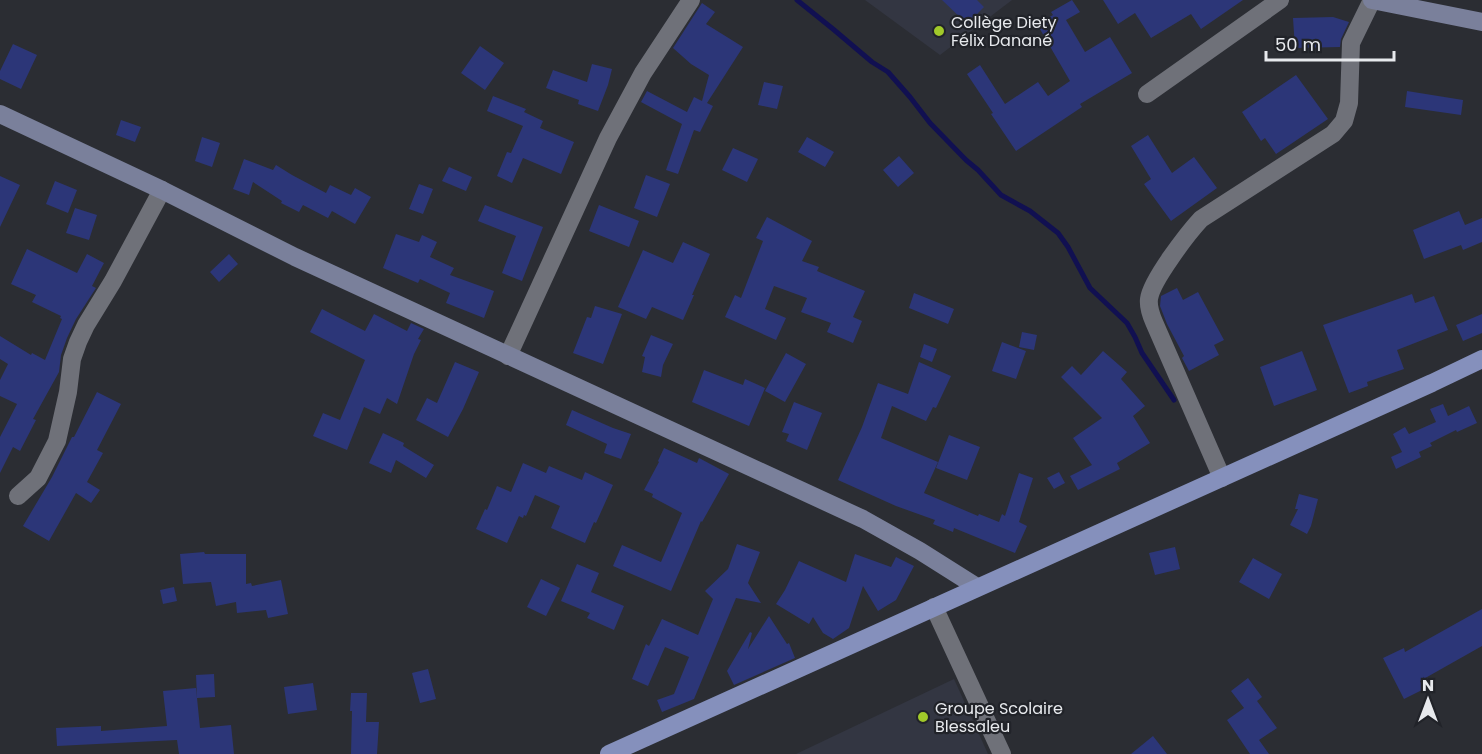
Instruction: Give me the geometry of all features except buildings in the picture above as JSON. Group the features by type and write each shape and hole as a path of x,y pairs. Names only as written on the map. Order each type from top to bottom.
{"main road":[{"path":"609,754 1482,359"}],"street":[{"path":"508,356 608,138 643,73 692,0"},
{"path":"1147,94 1280,0"},
{"path":"1222,478 1150,310 1149,296 1161,273 1189,232 1201,219 1333,134 1344,121 1349,103 1351,43 1372,0 1482,22"},
{"path":"0,114 162,190 295,257 863,519 977,587"},
{"path":"18,496 38,478 57,441 68,392 72,359 78,342 162,190"},
{"path":"934,607 1002,754"}],"shaded area":[{"name":"Collège Diety Félix Danané","path":"865,0 1012,0 940,55"},
{"name":"Groupe Scolaire Blessaleu","path":"954,679 988,754 796,754"}],"waterway":[{"path":"797,0 872,62 888,72 930,123 1001,195 1030,211 1058,233 1090,288 1127,323 1142,353 1174,400"}],"place":[{"name":"Collège Diety Félix Danané","path":"939,31"},
{"name":"Groupe Scolaire Blessaleu","path":"923,717"}]}
